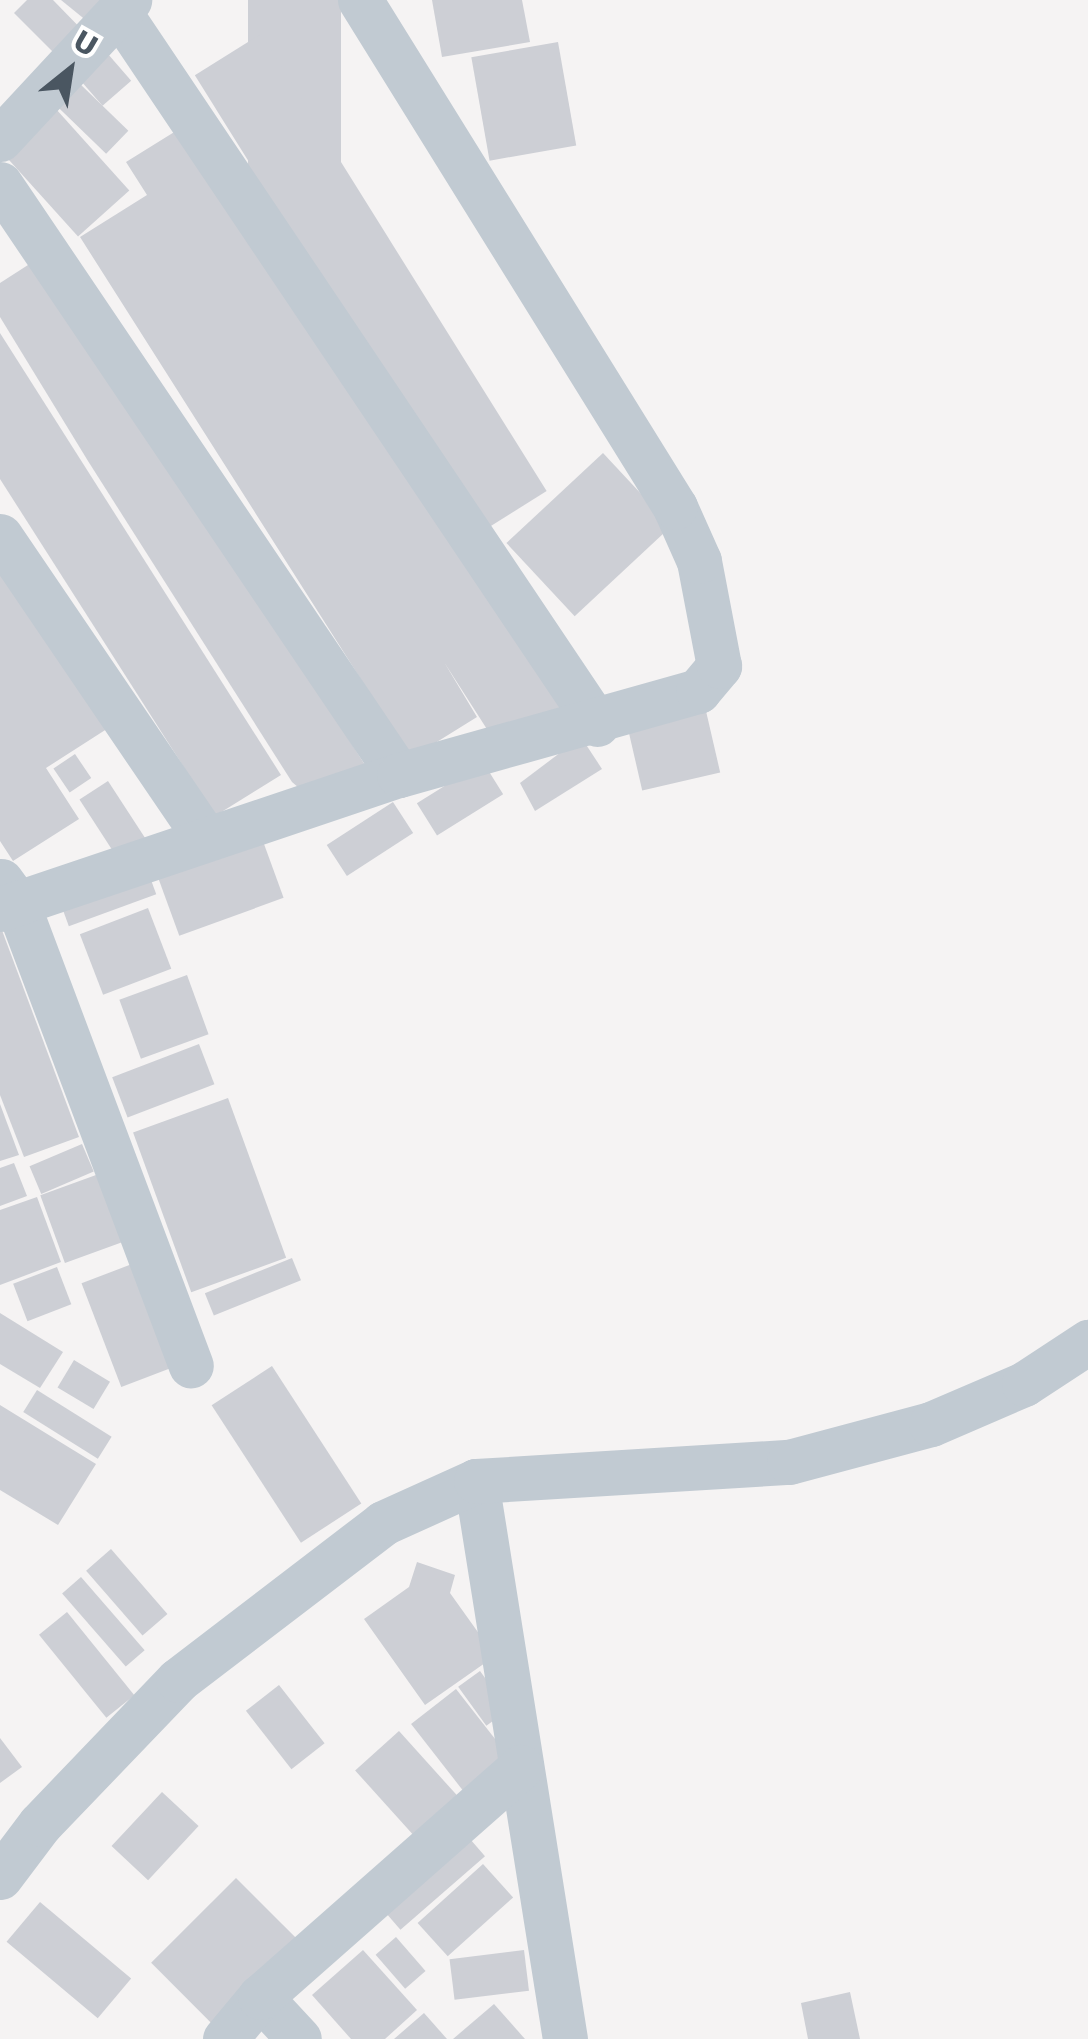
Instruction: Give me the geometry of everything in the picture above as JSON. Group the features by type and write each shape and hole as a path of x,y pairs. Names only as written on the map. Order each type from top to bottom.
{"street":[{"path":"191,1365 6,897 206,839 399,775 597,724 712,681 719,666 699,561 675,507 366,3"},
{"path":"0,139 125,7 597,724"},
{"path":"0,184 399,775"},
{"path":"0,536 206,839"},
{"path":"0,1877 40,1824 178,1680 383,1523 476,1481 789,1462 932,1424 1024,1384 1088,1342"},
{"path":"476,1481 565,2039"},
{"path":"224,2039 260,1998 521,1766"},
{"path":"260,1998 300,2039"}],"building":[{"path":"27,0 53,0 92,40 67,66 14,13"},
{"path":"61,0 107,0 93,26"},
{"path":"248,0 341,0 341,459 248,459"},
{"path":"432,0 522,0 530,42 442,57"},
{"path":"261,34 547,491 480,532 195,75"},
{"path":"558,42 576,145 490,161 471,57"},
{"path":"101,46 131,81 102,106 72,71"},
{"path":"78,82 128,131 106,154 56,105"},
{"path":"47,99 129,190 78,237 0,150 0,141"},
{"path":"192,121 565,707 499,748 444,662 477,717 411,758 80,237 147,195 126,162"},
{"path":"42,256 365,765 306,794 292,782 88,461 0,317 0,283"},
{"path":"0,333 281,775 215,816 0,479"},
{"path":"603,453 671,526 575,616 506,543"},
{"path":"0,546 113,725 46,768 79,819 13,861 0,841"},
{"path":"706,711 720,772 642,790 628,729"},
{"path":"581,737 602,769 535,811 520,783"},
{"path":"75,754 91,778 70,793 53,769"},
{"path":"483,762 503,794 437,836 417,803"},
{"path":"108,781 146,839 117,857 79,800"},
{"path":"393,802 413,833 347,876 327,845"},
{"path":"260,833 284,898 179,936 156,871"},
{"path":"147,869 156,894 69,926 60,901"},
{"path":"148,908 171,969 103,995 80,934"},
{"path":"0,925 79,1137 24,1157 0,1095"},
{"path":"187,975 209,1034 141,1059 119,1000"},
{"path":"199,1044 214,1084 128,1117 112,1077"},
{"path":"228,1098 286,1258 191,1292 133,1133"},
{"path":"0,1104 19,1155 0,1161"},
{"path":"82,1144 94,1172 41,1194 30,1166"},
{"path":"14,1163 27,1196 0,1206 0,1168"},
{"path":"107,1171 132,1239 65,1263 40,1195"},
{"path":"37,1197 61,1262 0,1285 0,1210"},
{"path":"292,1258 301,1280 214,1315 205,1293"},
{"path":"145,1259 185,1363 121,1387 82,1283"},
{"path":"57,1267 71,1304 27,1321 13,1284"},
{"path":"0,1313 63,1352 40,1388 0,1364"},
{"path":"74,1360 110,1382 94,1409 58,1387"},
{"path":"272,1366 361,1504 301,1543 212,1405"},
{"path":"37,1390 112,1437 98,1459 23,1412"},
{"path":"0,1405 96,1464 58,1525 0,1490"},
{"path":"111,1549 167,1614 143,1636 86,1571"},
{"path":"417,1562 455,1575 450,1593 495,1656 425,1705 364,1619 409,1587"},
{"path":"81,1577 145,1650 126,1667 62,1593"},
{"path":"67,1612 134,1695 106,1718 39,1635"},
{"path":"480,1671 508,1710 486,1726 458,1687"},
{"path":"279,1685 325,1743 291,1769 246,1711"},
{"path":"456,1689 510,1758 465,1793 411,1724"},
{"path":"399,1731 461,1800 417,1840 355,1770"},
{"path":"0,1738 22,1767 0,1783"},
{"path":"162,1792 199,1826 148,1880 112,1846"},
{"path":"464,1832 485,1856 400,1930 379,1905"},
{"path":"483,1864 513,1897 448,1956 418,1923"},
{"path":"236,1878 297,1939 212,2024 151,1963"},
{"path":"40,1902 131,1978 98,2018 7,1942"},
{"path":"396,1937 426,1971 405,1989 376,1955"},
{"path":"363,1950 417,2010 385,2039 351,2039 312,1995"},
{"path":"524,1950 529,1991 455,2000 450,1959"},
{"path":"850,1992 860,2039 808,2039 801,2003"},
{"path":"494,2004 525,2039 453,2039"},
{"path":"424,2013 447,2039 394,2039"}]}
